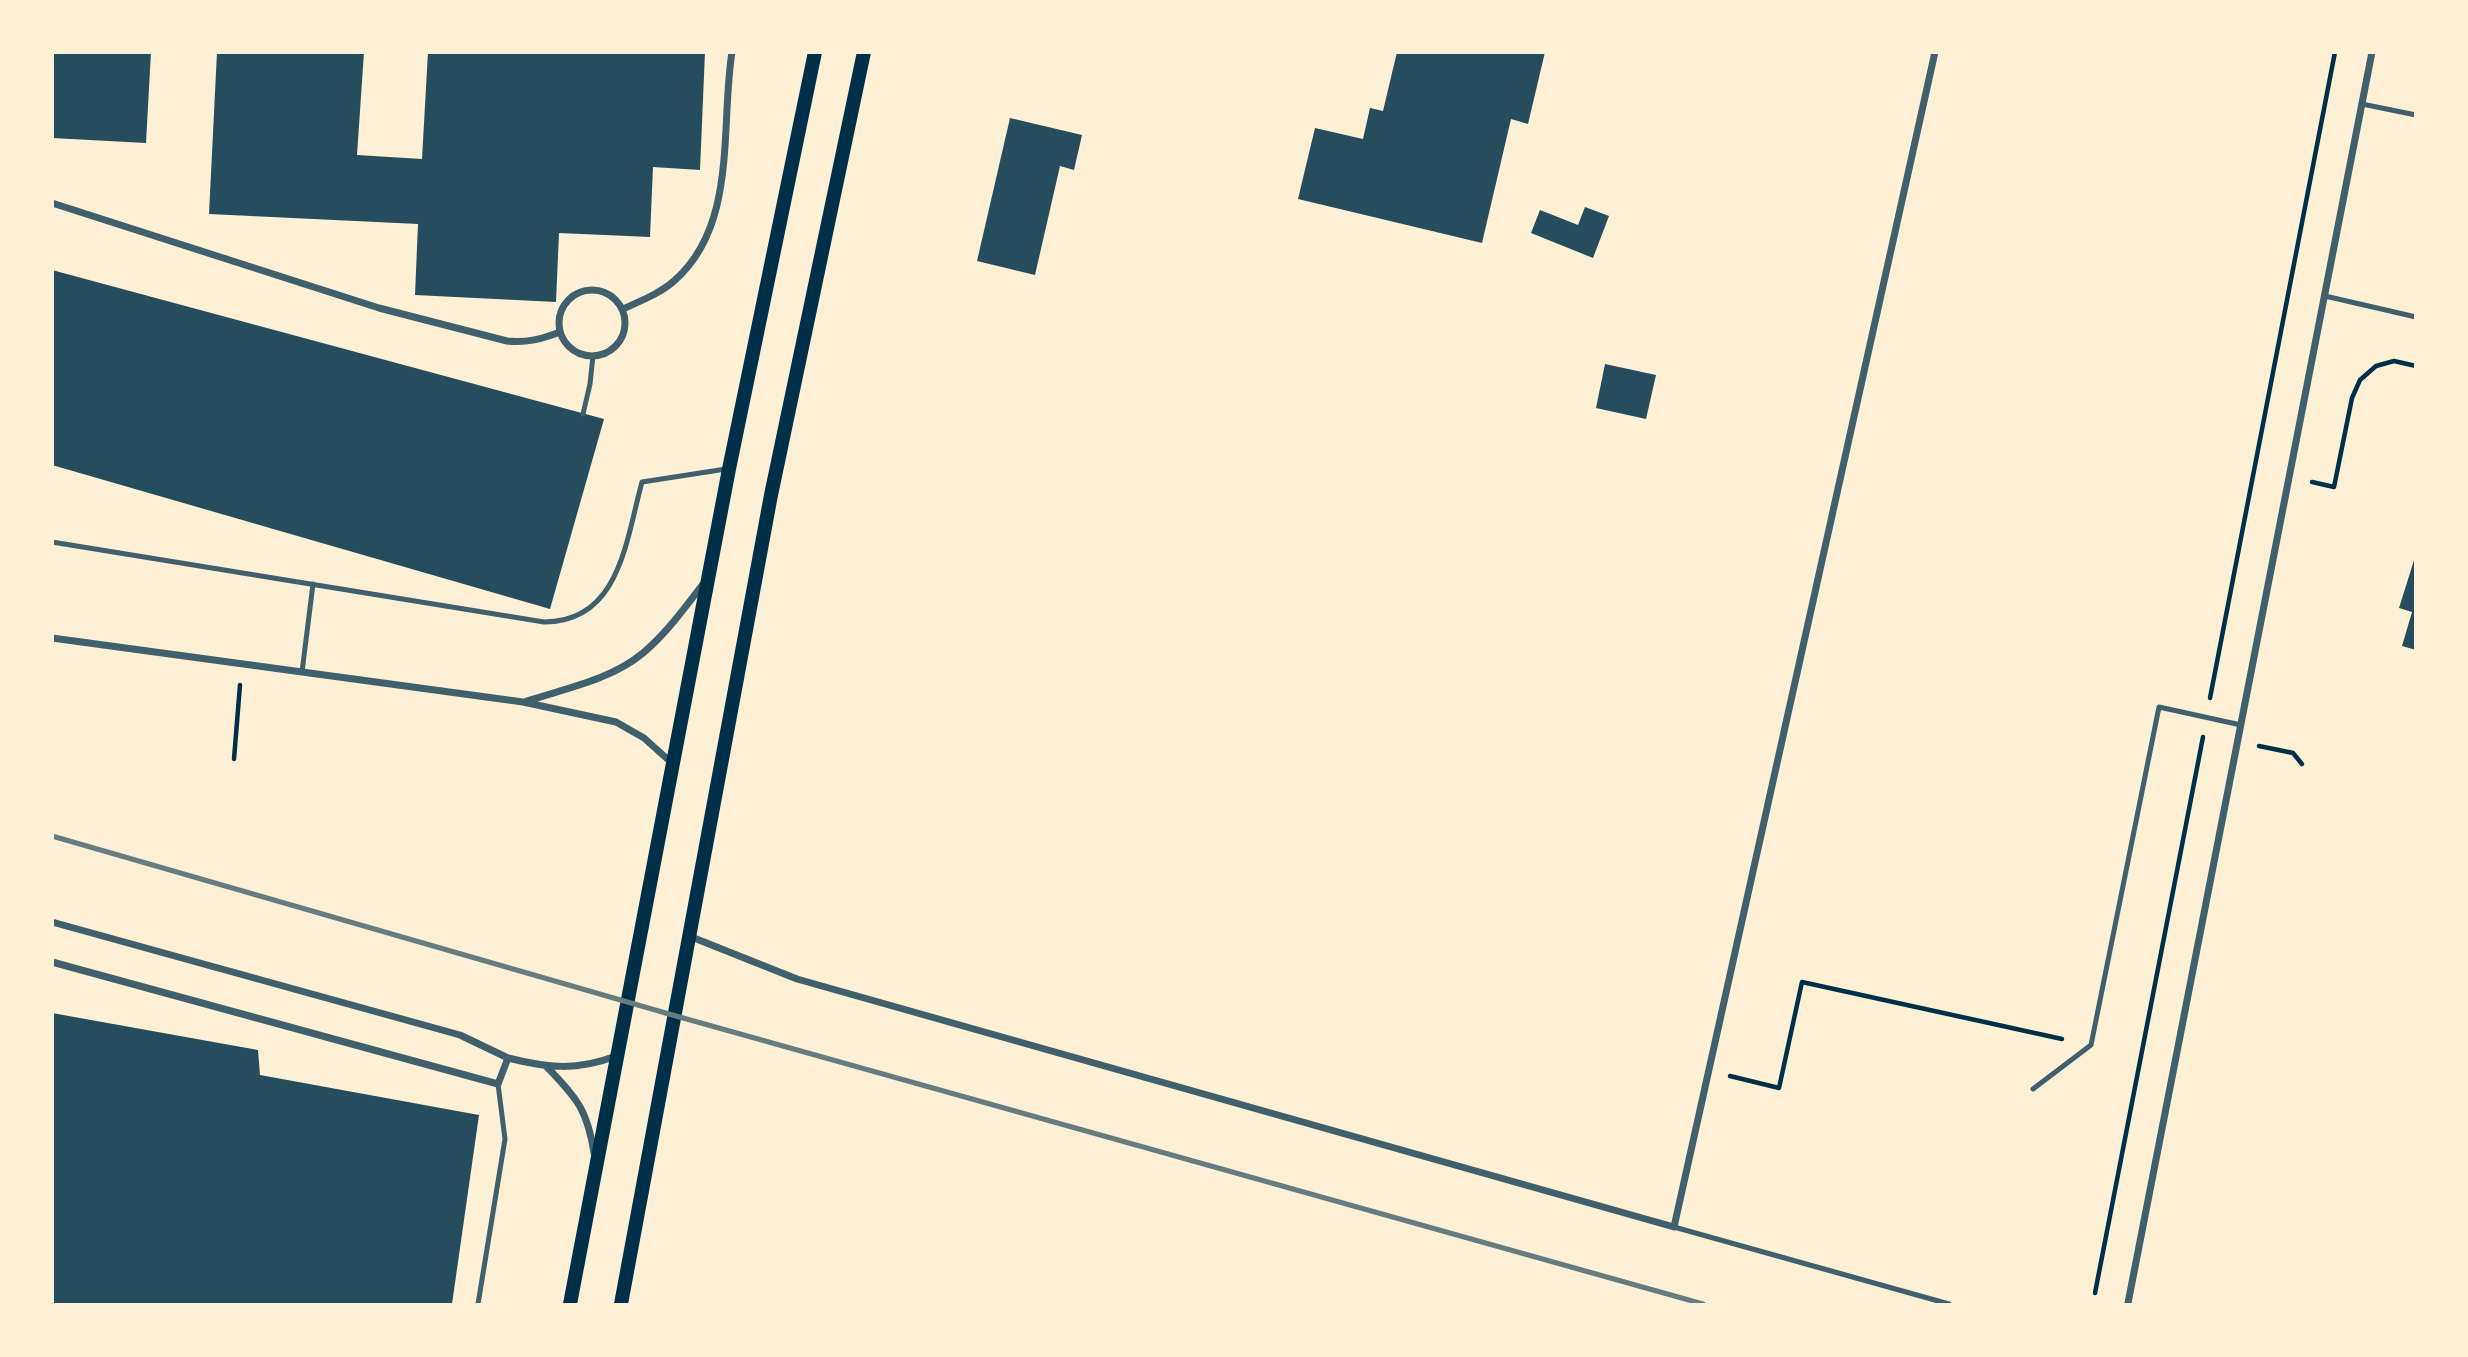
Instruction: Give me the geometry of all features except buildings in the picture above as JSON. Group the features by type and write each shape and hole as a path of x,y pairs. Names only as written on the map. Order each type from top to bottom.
{"main road":[{"path":"621,1304 771,495 864,52"},
{"path":"570,1304 811,55"}],"street":[{"path":"623,309 659,292 675,280 698,250 707,232 719,200 724,167 732,52"},
{"path":"689,936 797,979 1674,1227 1935,52"},
{"path":"2128,1303 2372,52"},
{"path":"52,203 379,308 507,341 522,343 560,332"},
{"path":"597,290 608,293 623,309 624,331 620,340 604,354 593,356 572,349 560,332 561,310 576,294 597,290"},
{"path":"523,702 613,672 643,653 665,631 709,577"},
{"path":"52,638 523,702 616,722 644,738 673,764"},
{"path":"52,922 460,1035 509,1058 547,1067 579,1066 618,1055"},
{"path":"52,962 498,1084 509,1058"},
{"path":"547,1067 577,1100 590,1128 596,1167"}],"lane":[{"path":"2362,104 2416,115"},
{"path":"2325,296 2416,317"},
{"path":"583,414 593,356"},
{"path":"52,542 544,622 564,622 595,605 606,591 620,561 642,482 729,469"},
{"path":"302,672 313,584"},
{"path":"2033,1089 2091,1045 2159,708 2241,725"},
{"path":"478,1304 505,1139 498,1084"},
{"path":"1674,1227 1949,1304"}],"path":[{"path":"2095,1293 2335,52"},
{"path":"2312,482 2334,487 2353,398 2360,380 2376,366 2394,361 2416,366"},
{"path":"234,760 242,663"},
{"path":"2238,741 2293,753 2302,764"},
{"path":"1709,1071 1779,1088 1802,982 2091,1045"}],"railway":[{"path":"52,836 676,1016 1703,1304"}]}
